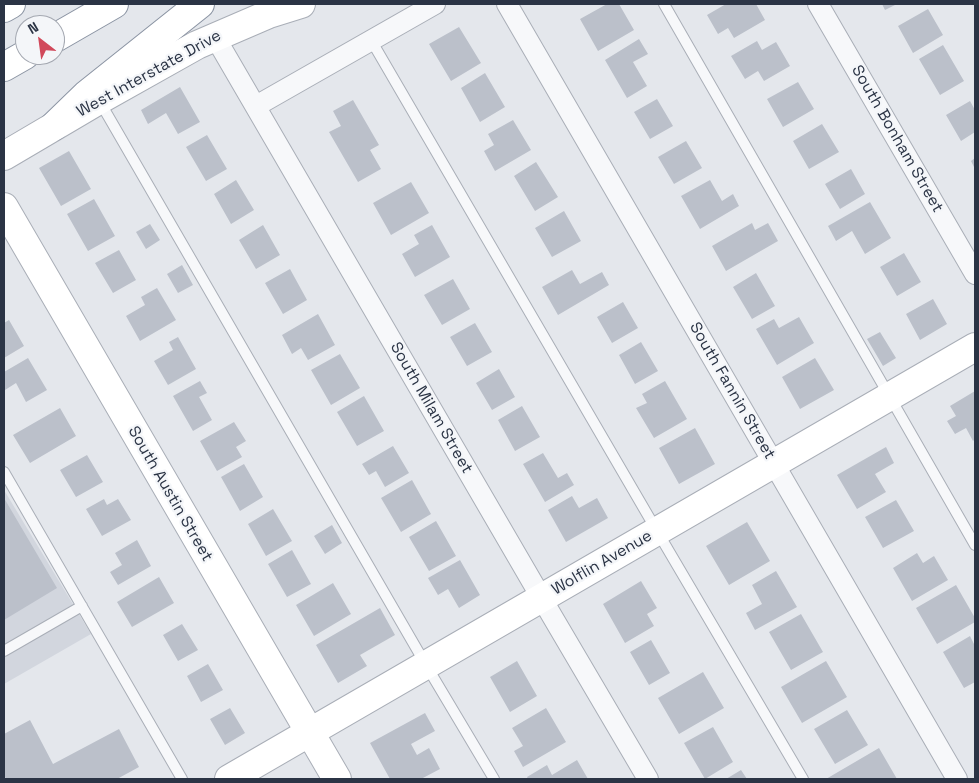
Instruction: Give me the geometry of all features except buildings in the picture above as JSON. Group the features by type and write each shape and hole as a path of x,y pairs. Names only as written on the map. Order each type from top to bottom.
{"main road":[{"path":"4,8 10,4"},
{"path":"65,32 114,4"},
{"path":"54,126 86,95 200,4"},
{"name":"West Interstate Drive","path":"4,156 197,45 269,14 301,4"},
{"path":"4,67 15,61"},
{"name":"South Austin Street","path":"4,208 337,779"},
{"name":"Wolflin Avenue","path":"228,779 975,347"}],"street":[{"path":"256,106 435,4"},
{"name":"South Fannin Street","path":"507,4 957,779"},
{"name":"South Bonham Street","path":"818,4 975,274"},
{"name":"South Milam Street","path":"215,37 648,779"}],"lane":[{"path":"664,4 975,544"},
{"path":"371,40 803,779"},
{"path":"99,100 494,779"},
{"path":"4,472 182,779"},
{"path":"4,651 82,606"}],"shaded area":[{"path":"4,490 91,634 4,684"}]}
